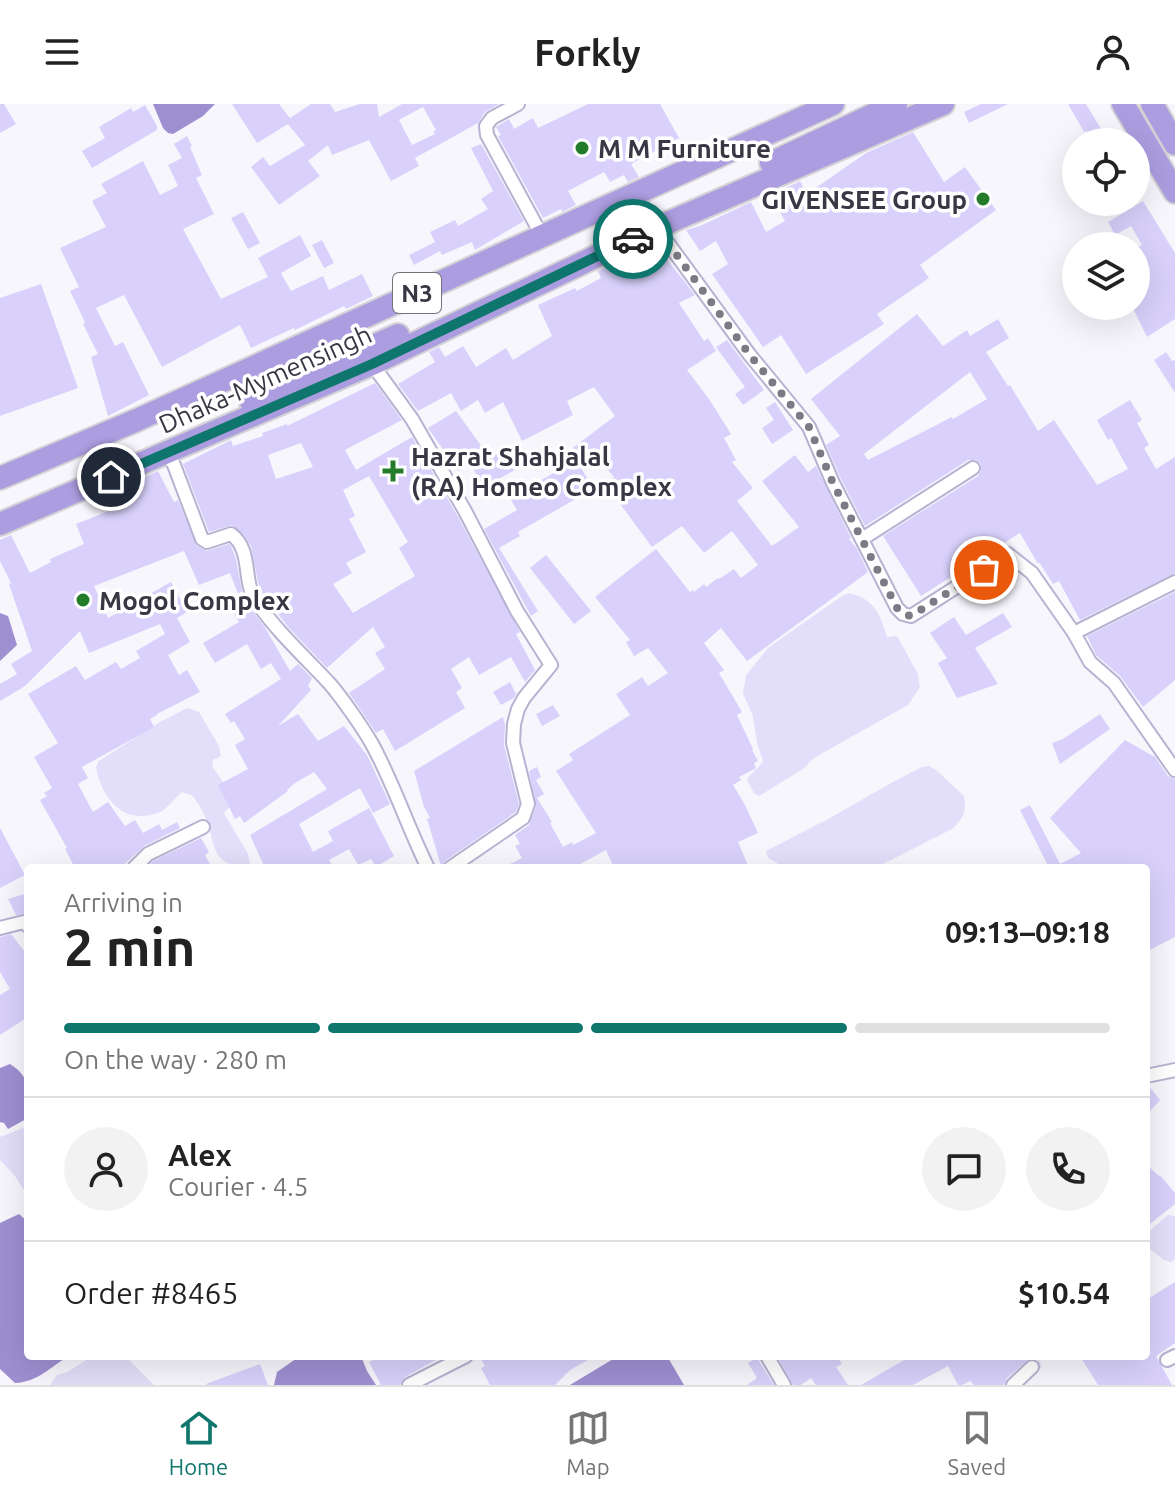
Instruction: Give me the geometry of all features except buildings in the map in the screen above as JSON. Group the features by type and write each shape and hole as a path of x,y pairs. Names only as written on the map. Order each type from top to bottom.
{"highway":[{"name":"Dhaka-Mymensingh","path":"0,478 137,420 542,236 801,111 833,104"},
{"path":"0,509 382,343 617,231 896,104"},
{"name":"Dhaka-Mymensingh","path":"0,524 372,364 651,230 943,104"},
{"path":"1123,104 1175,192"},
{"path":"1152,104 1175,144"}],"street":[{"path":"518,104 492,118 486,126 487,135 542,236"},
{"path":"651,230 665,239 749,354 809,427 833,483 897,608 911,616 1008,554 1032,573 1074,633 1090,662 1114,683 1175,770"},
{"path":"372,364 412,419 517,611 551,665 524,698 514,724 513,743 528,804 523,818 456,864"},
{"path":"167,453 202,539 207,542 231,534 237,539 248,567 249,587 256,601 295,649 332,686 372,744 426,864"},
{"path":"862,539 973,468"},
{"path":"1074,633 1175,582"},
{"path":"138,864 148,854 203,827"},
{"path":"0,928 24,922"},
{"path":"1150,1075 1175,1070"},
{"path":"409,1385 458,1360"},
{"path":"769,1360 784,1385"},
{"path":"1013,1385 1032,1367"}],"shaded area":[{"path":"153,104 215,104 203,116 173,134 163,128"},
{"path":"850,593 871,604 882,621 887,637 897,636 918,674 920,687 908,705 821,754 759,796 747,780 763,761 753,716 743,694 746,675 768,648"},
{"path":"0,613 8,616 17,645 0,661"},
{"path":"187,708 199,712 219,746 221,756 213,760 212,766 223,782 230,784 231,805 224,813 248,854 250,864 231,864 221,858 205,817 192,795 182,792 161,811 146,816 125,812 109,799 99,779 96,767 99,761"},
{"path":"929,766 936,770 964,796 963,814 952,829 883,864 777,864 768,858 766,851"},
{"path":"10,1064 24,1077 24,1120 8,1129 0,1122 0,1068"},
{"path":"24,1128 24,1190 0,1160 0,1137"},
{"path":"19,1214 24,1218 24,1360 63,1360 37,1377 15,1383 0,1369 0,1223"},
{"path":"1168,1215 1175,1216 1175,1259 1171,1262 1164,1260 1150,1249 1150,1231"},
{"path":"86,1360 129,1360 154,1385 50,1385 57,1375"},
{"path":"294,1360 363,1360 376,1385 274,1385 277,1372"},
{"path":"611,1360 669,1360 684,1385 570,1385"}],"way so far":[{"path":"633,239 651,230 665,239 749,354 809,427 833,483 897,608 903,614 911,616 984,570"}],"place":[{"name":"M M Furniture","path":"582,148"},
{"name":"GIVENSEE Group","path":"983,199"},
{"name":"Hazrat Shahjalal (RA) Homeo Complex","path":"393,471"},
{"name":"Mogol Complex","path":"83,600"}],"route":[{"path":"111,477 372,364 633,239"}]}
